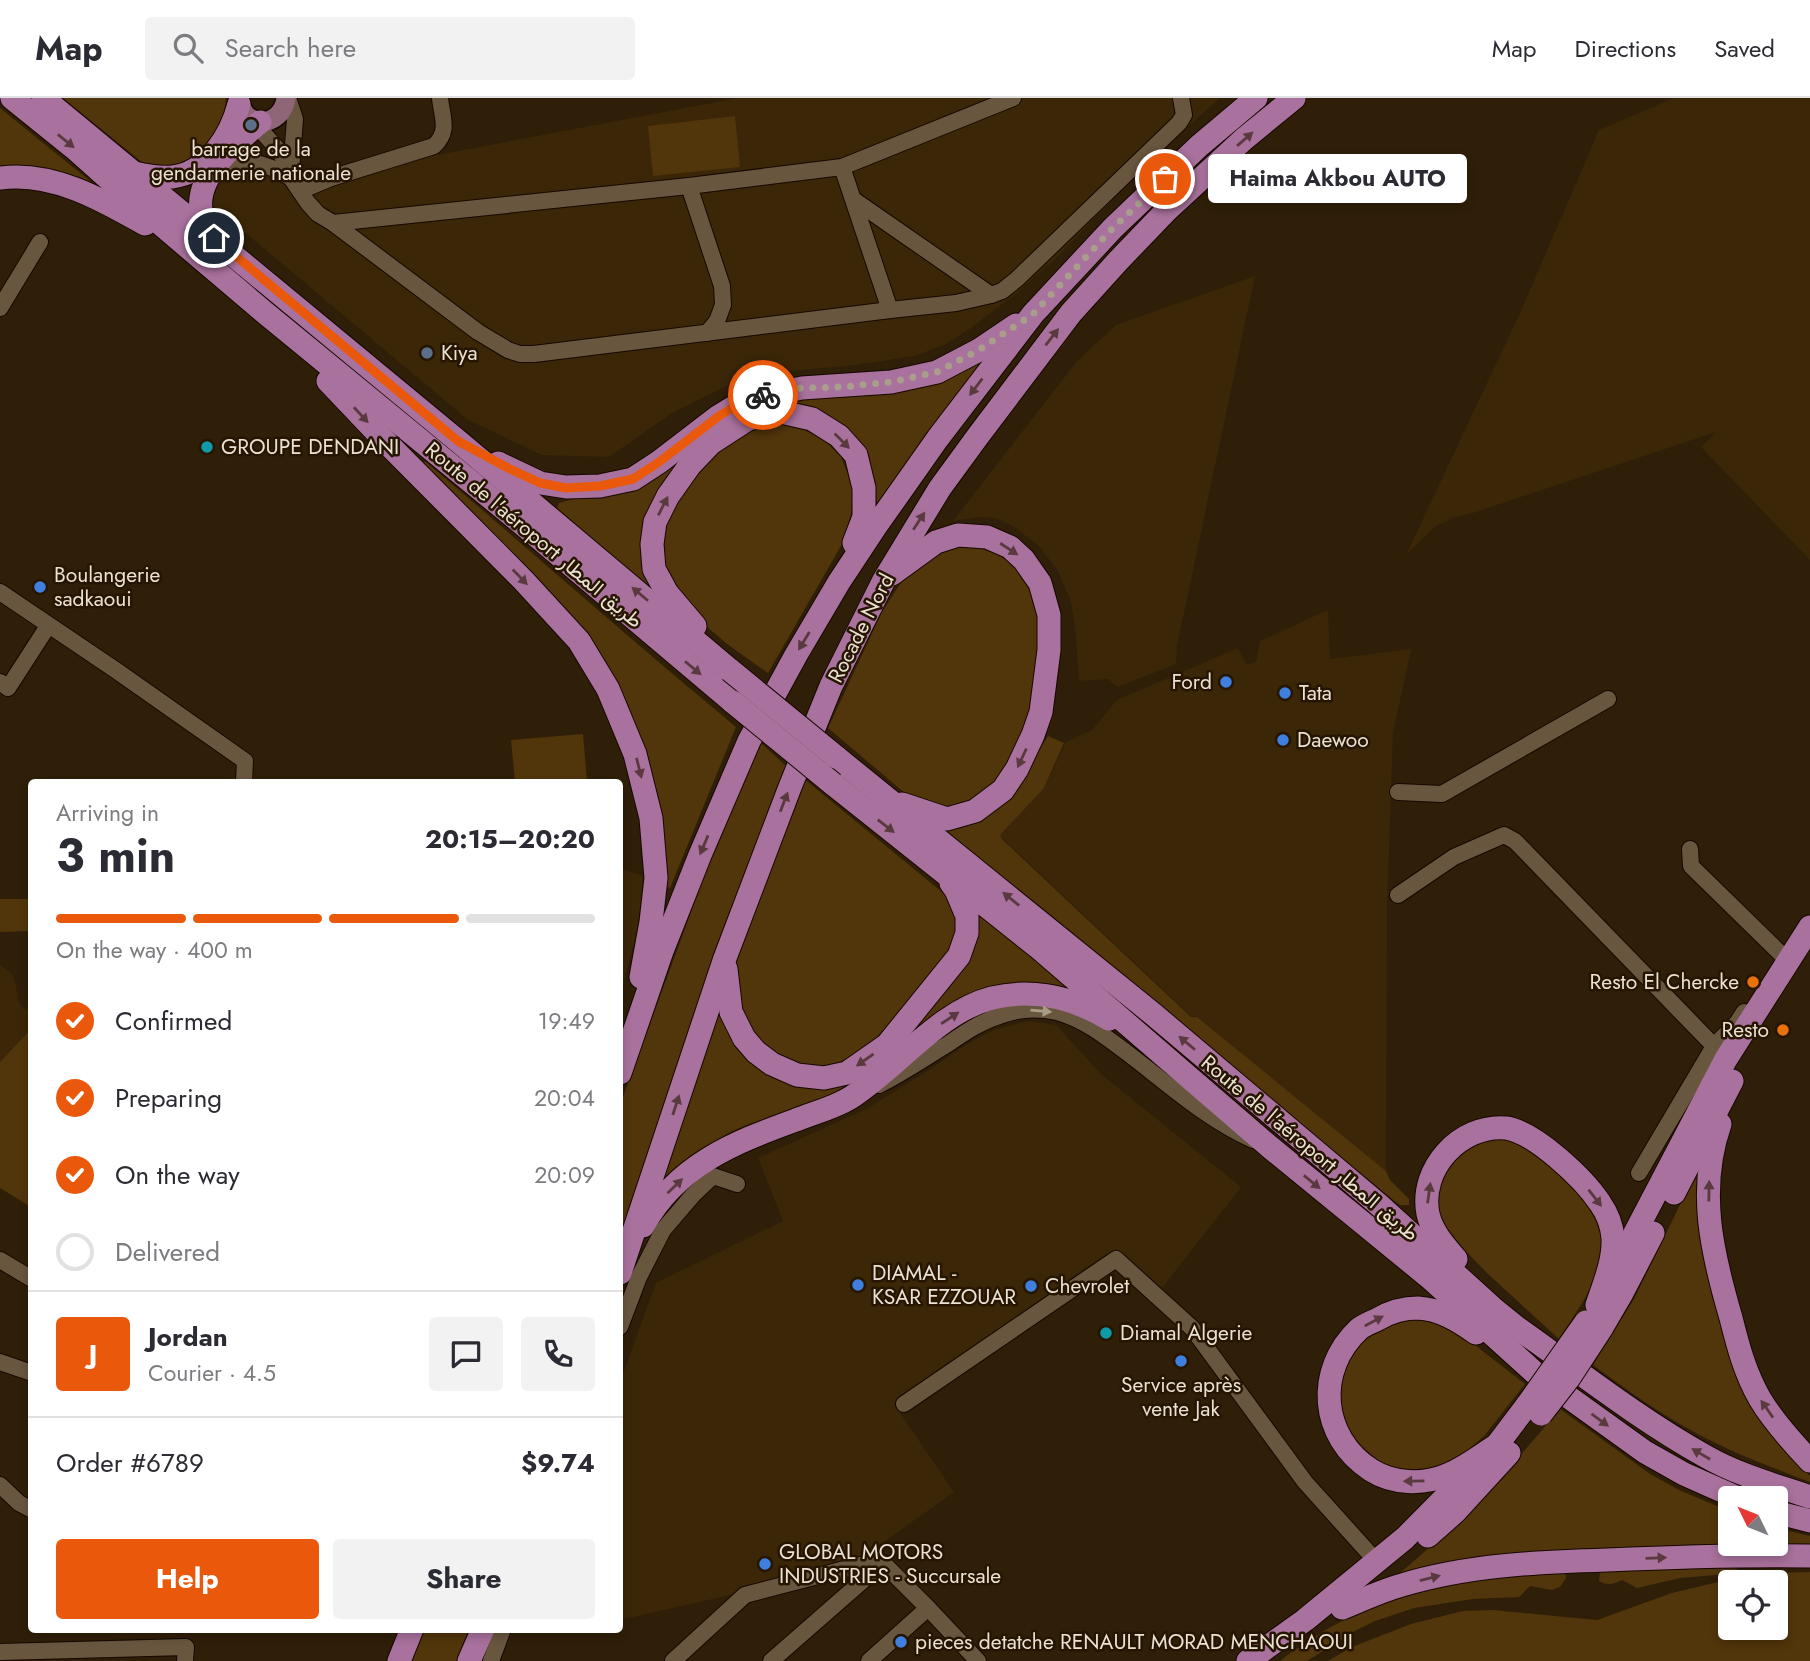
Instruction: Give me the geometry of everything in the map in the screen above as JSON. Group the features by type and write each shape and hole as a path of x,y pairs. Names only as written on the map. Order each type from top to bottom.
{"highway":[{"name":"Route de l'aéroport طريق المطار","path":"12,98 264,312 520,522 832,784 1039,948 1271,1149 1430,1278 1535,1373 1645,1452 1718,1489"},
{"name":"Route de l'aéroport طريق المطار","path":"43,98 730,670 1173,1031 1378,1204 1495,1310 1661,1429 1708,1458 1759,1480 1810,1497"},
{"name":"Rocade Nord","path":"623,1064 681,903 749,741 839,582 938,438 1033,314 1113,228 1199,146 1256,98"},
{"name":"Rocade Nord","path":"623,1265 725,958 831,686 884,580 948,478 1071,313 1167,210 1244,139 1294,98"},
{"path":"134,173 151,177 174,177 199,167 221,144 236,117 249,113"},
{"path":"214,238 201,212 201,197 205,183 249,113"},
{"path":"0,178 51,181 75,189 122,211 190,250"},
{"path":"264,312 384,441 570,631 608,689 635,754 651,818 656,878 630,1042"},
{"path":"458,441 540,483 566,488 600,486 633,479 719,416 747,399 802,388 891,382 937,372 979,350 1033,314"},
{"path":"730,670 667,593 654,569 652,544 655,522 668,496 690,465 711,443 748,419 781,412 812,419 839,436 856,455 864,488 864,517 839,582"},
{"path":"884,580 936,542 958,535 987,537 1010,547 1024,559 1040,583 1049,615 1049,650 1041,712 1017,769 1003,790 975,811 947,819 886,798"},
{"path":"725,958 731,1012 744,1038 756,1052 772,1064 797,1075 824,1078 847,1073 887,1045 959,956 967,933 967,916 956,890 938,867"},
{"path":"1248,1661 1305,1620 1405,1538 1497,1445 1569,1378 1595,1319 1726,1059 1810,926"},
{"path":"1595,1319 1622,1293 1758,1034 1795,952"},
{"path":"623,1266 647,1219 667,1193 693,1168 724,1148 848,1099 939,1026 978,1003 1019,993 1050,996 1094,1011 1166,1059"},
{"path":"1734,1077 1713,1143 1709,1175 1710,1230 1744,1366 1760,1399 1810,1461"},
{"path":"1537,1342 1454,1257 1441,1241 1428,1214 1427,1196 1434,1169 1443,1155 1466,1136 1493,1128 1508,1129 1524,1136 1558,1158 1596,1197 1608,1218 1613,1235 1613,1248 1595,1319"},
{"path":"1497,1445 1448,1475 1425,1481 1401,1481 1378,1474 1358,1462 1342,1444 1331,1418 1328,1394 1332,1369 1344,1347 1361,1327 1390,1312 1418,1308 1441,1313 1465,1325 1535,1373"},
{"path":"1269,1661 1382,1577 1455,1512 1490,1475 1535,1409"},
{"path":"1788,1515 1810,1521"},
{"path":"1342,1608 1401,1585 1490,1567 1697,1556 1810,1556"},
{"path":"399,1661 410,1633"},
{"path":"469,1661 481,1633"}],"main road":[{"path":"249,113 272,120 290,103"}],"street":[{"path":"216,167 225,163 246,161 269,166 296,184 331,178 434,146 443,138 440,98"},
{"path":"333,223 689,186 842,167 1013,98"},
{"path":"249,113 281,153 296,184 318,215 333,223 478,332 508,350 520,354 534,354 956,303 1002,291 1179,123 1184,115 1181,98"},
{"path":"290,103 296,184"},
{"path":"842,167 890,310"},
{"path":"689,186 722,286 723,305 717,321 707,333"},
{"path":"854,200 991,295"},
{"path":"0,308 40,242"},
{"path":"0,592 245,761 244,779"},
{"path":"0,682 8,688 48,626"},
{"path":"1398,792 1442,794 1608,699"},
{"path":"1398,895 1454,857 1504,835 1515,841 1714,1046"},
{"path":"1639,1173 1714,1046 1737,1023 1795,952 1691,866 1690,849"},
{"path":"848,1099 898,1076 985,1021 1010,1012 1040,1010 1057,1013 1087,1025 1213,1119 1271,1149"},
{"path":"623,1319 639,1277 663,1230 713,1176 737,1184"},
{"path":"904,1404 1116,1259 1192,1328 1305,1482 1377,1562"},
{"path":"0,1260 28,1277"},
{"path":"0,1362 28,1372"},
{"path":"0,1485 28,1508"},
{"path":"771,1661 883,1563"},
{"path":"673,1661 746,1595 860,1565 883,1563 973,1659"},
{"path":"869,1661 928,1608"},
{"path":"185,1654 187,1633"},
{"path":"491,1661 502,1633"},
{"path":"0,1652 185,1654"},
{"path":"175,1661 185,1654"}],"shaded area":[{"path":"63,98 226,99 223,118 217,132 190,162 162,170 143,163"},
{"path":"738,98 1220,98 1155,156 1054,260 1015,294 946,344 915,356 856,365 749,375 672,413 609,457 542,455 468,420 210,203 222,170 244,166 279,174 312,176"},
{"path":"1674,98 1810,98 1810,560 1701,447 1716,432 1455,517 1436,526 1406,555 1520,313 1599,130"},
{"path":"0,108 111,198 0,173"},
{"path":"735,116 740,167 653,176 648,126"},
{"path":"1255,276 1177,646 1176,664 1118,687 1108,679 1079,681 1071,602 1058,571 1039,546 1013,526 998,519 983,517 953,521 1077,361 1116,325"},
{"path":"991,353 878,504 875,496 810,413 707,438 645,567 650,590 557,508 559,503 577,498 725,418"},
{"path":"771,425 795,425 825,441 841,457 853,487 851,514 842,544 768,673 727,644 692,614 662,563 663,529 680,493 722,447 739,434"},
{"path":"420,462 426,462 736,727 670,888 661,884 630,719"},
{"path":"973,546 995,553 1012,563 1025,579 1034,597 1039,622 1038,685 1012,759 990,792 969,806 944,811 906,794 828,728 882,612 904,578 944,547"},
{"path":"1328,610 1330,659 1411,649 1393,733 1387,906 1386,1171 1195,1016 1192,1017 999,835 1044,788 1066,742 1092,730 1117,700 1238,648 1247,665 1256,662 1260,641"},
{"path":"583,734 587,779 515,779 511,740"},
{"path":"1048,736 1064,743 1044,788 1000,835 1002,839 1191,1017 1197,1017 1386,1171 1390,1180 1409,1199 1409,1205 1400,1205 1392,1199 939,827 1012,794"},
{"path":"761,743 786,766 623,1226 623,1097 733,804"},
{"path":"803,778 953,901 957,929 949,949 871,1044 831,1066 818,1067 795,1065 776,1057 740,1018 733,971"},
{"path":"623,869 643,876 640,919 623,984"},
{"path":"0,899 28,899 28,931 0,932"},
{"path":"968,903 1076,994 1017,983 989,987 958,998 845,1086 811,1104 748,1124 715,1140 694,1154 655,1189 721,995 724,1020 824,1088 839,1087 864,1071 942,989"},
{"path":"0,965 12,974 18,1000 28,1011 28,1032 0,1062"},
{"name":"DIAMAL - KSAR EZZOUAR","path":"1029,1021 1056,1025 1101,1074 1241,1187 1162,1288 1116,1249 1082,1270 894,1404 954,1492 870,1552 875,1557 862,1565 623,1619 623,1374 656,1283 783,1221 758,1158 868,1108 993,1030"},
{"path":"28,1032 28,1205 0,1188 0,1062"},
{"path":"1485,1140 1512,1141 1532,1150 1586,1202 1601,1228 1603,1244 1596,1278 1559,1339 1487,1273 1440,1221 1436,1192 1446,1165 1462,1147"},
{"path":"1699,1166 1769,1428 1810,1476 1810,1482 1696,1433 1657,1410 1593,1365 1634,1299"},
{"path":"1418,1317 1449,1325 1525,1384 1484,1436 1448,1467 1415,1472 1392,1470 1369,1460 1348,1439 1337,1404 1339,1375 1359,1344 1377,1329 1402,1319"},
{"path":"1560,1409 1650,1474 1718,1506 1718,1555 1394,1578 1439,1539 1521,1454"},
{"path":"1788,1531 1810,1536 1810,1548 1788,1550"},
{"path":"1667,1567 1737,1569 1718,1570 1718,1575 1680,1578 1637,1588 1622,1580 1611,1584 1599,1581 1600,1572"},
{"path":"1565,1572 1566,1578 1560,1587 1552,1590 1530,1586 1519,1597 1473,1599 1414,1608 1375,1621 1307,1661 1280,1661 1339,1622 1404,1595 1464,1582"},
{"path":"1810,1572 1810,1661 1328,1661 1352,1647 1411,1624 1463,1611 1493,1610 1597,1620 1672,1593 1718,1582 1718,1640 1788,1640 1788,1573"},
{"path":"423,1633 467,1633 456,1661 410,1661"}],"way so far":[{"path":"763,395 802,388 891,382 937,372 979,350 1033,314 1113,228 1165,179"}],"place":[{"name":"barrage de la gendarmerie nationale","path":"251,125"},
{"name":"Haima Akbou AUTO","path":"1165,179"},
{"name":"Kiya","path":"427,353"},
{"name":"GROUPE DENDANI","path":"207,447"},
{"name":"Boulangerie sadkaoui","path":"40,587"},
{"name":"Ford","path":"1226,682"},
{"name":"Tata","path":"1285,693"},
{"name":"Daewoo","path":"1283,740"},
{"name":"Resto El Chercke","path":"1753,982"},
{"name":"Resto","path":"1783,1030"},
{"name":"DIAMAL - KSAR EZZOUAR","path":"858,1285"},
{"name":"Chevrolet","path":"1031,1286"},
{"name":"Diamal Algerie","path":"1106,1333"},
{"name":"Service après vente Jak","path":"1181,1361"},
{"name":"GLOBAL MOTORS INDUSTRIES - Succursale","path":"765,1564"},
{"name":"pieces detatche RENAULT MORAD MENCHAOUI","path":"901,1642"}],"route":[{"path":"214,238 458,441 540,483 566,488 600,486 633,479 719,416 747,399 763,395"}]}
